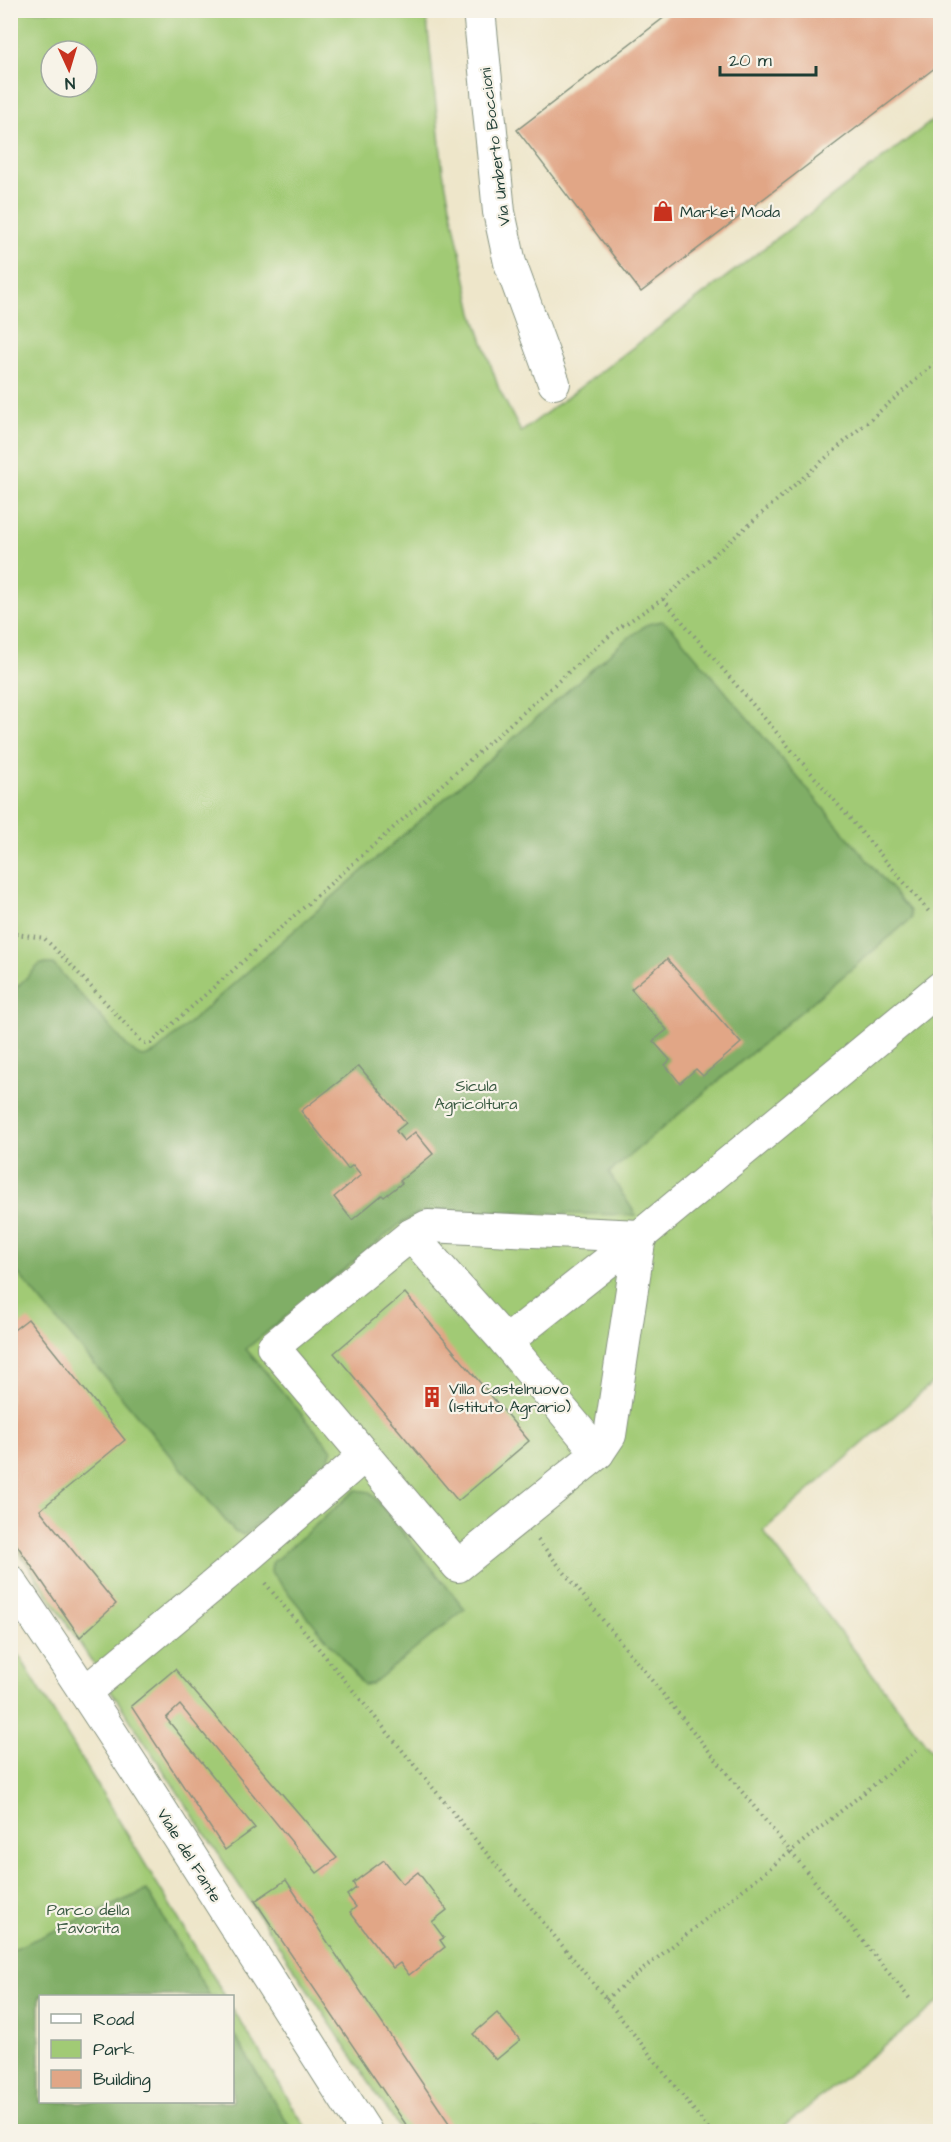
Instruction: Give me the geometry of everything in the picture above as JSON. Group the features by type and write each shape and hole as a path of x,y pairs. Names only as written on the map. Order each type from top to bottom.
{"street":[{"name":"Via Umberto Boccioni","path":"479,10 499,212 510,263 554,383"},
{"path":"506,1342 640,1236 940,988"},
{"path":"428,1226 640,1236 610,1435 598,1453 458,1566 273,1347 411,1235 428,1226"},
{"path":"411,1235 506,1342 598,1453"},
{"path":"85,1692 245,1559 363,1456"},
{"name":"Viale del Fante","path":"10,1581 85,1692 366,2132"}],"path":[{"path":"10,936 17,934 44,938 127,1028 143,1043 151,1043 616,630 663,599 940,359"},
{"path":"663,599 931,914"},
{"path":"519,1517 910,1999"},
{"path":"245,1559 606,1999 711,2132"},
{"path":"606,1999 916,1751"}],"green space":[{"name":"Sicula Agricoltura","path":"10,11 426,11 443,172 473,313 499,389 521,432 940,115 940,1376 763,1531 940,1762 940,2001 778,2131 401,2131 11,1539"},
{"path":"662,621 672,628 910,911 911,919 609,1173 636,1215 439,1211 420,1213 400,1224 246,1349 332,1450 327,1463 244,1535 235,1532 11,1265 11,993 40,964 53,964 132,1051 144,1057 156,1052 624,641 648,624"},
{"path":"356,1490 370,1492 465,1609 372,1684 364,1685 271,1572 272,1563"},
{"name":"Parco della Favorita","path":"11,1642 224,1995 39,1995 39,2103 234,2103 234,2011 308,2131 11,2131"},
{"path":"147,1890 209,1995 39,1995 39,2103 234,2103 234,2035 292,2131 11,2131 11,1950"}],"building":[{"name":"Market Moda","path":"674,10 940,10 940,64 641,292 517,130"},
{"path":"667,959 741,1043 703,1076 696,1069 680,1083 665,1065 670,1060 653,1041 667,1030 631,989"},
{"path":"359,1066 406,1123 396,1131 404,1141 415,1132 433,1154 400,1181 402,1183 384,1197 382,1195 352,1220 334,1197 361,1175 353,1165 348,1169 301,1111"},
{"name":"Villa Castelnuovo (Istituto Agrario)","path":"405,1293 529,1441 458,1501 334,1353"},
{"path":"28,1319 125,1440 40,1510 116,1604 80,1637 10,1535 10,1333"},
{"path":"175,1669 337,1858 317,1873 180,1705 166,1718 255,1828 225,1850 131,1706"},
{"path":"384,1860 403,1884 418,1872 447,1910 432,1922 444,1938 440,1940 445,1947 409,1975 400,1963 393,1968 350,1912 356,1907 347,1895 356,1888 353,1883"},
{"path":"286,1880 455,2132 411,2132 255,1901"},
{"path":"497,2013 520,2040 496,2060 473,2034"}],"place":[{"name":"Market Moda","path":"663,211"},
{"name":"Villa Castelnuovo (Istituto Agrario)","path":"432,1397"}]}
